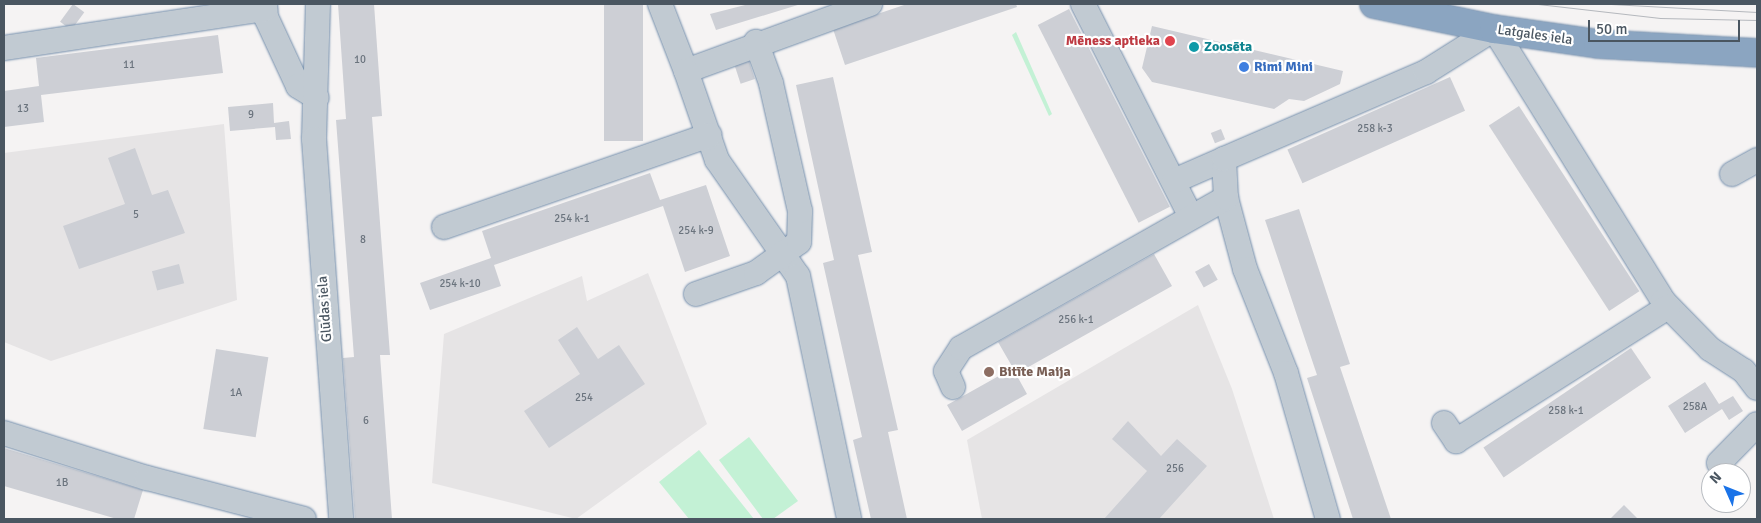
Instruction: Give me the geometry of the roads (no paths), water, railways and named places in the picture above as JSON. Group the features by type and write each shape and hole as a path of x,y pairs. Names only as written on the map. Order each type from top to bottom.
{"highway":[{"name":"Latgales iela","path":"1374,4 1494,29 1598,44 1757,53"}],"street":[{"name":"Glūdas iela","path":"318,4 315,149 341,519"},
{"path":"660,4 710,135 717,160 798,276 849,519"},
{"path":"686,71 756,42 870,4"},
{"path":"1083,4 1191,217"},
{"path":"4,48 265,6 298,86 317,98"},
{"path":"1174,181 1426,72 1494,29 1668,307 1710,348 1744,371 1757,388"},
{"path":"696,294 756,273 799,242 800,211 771,83 756,42"},
{"path":"444,227 710,135"},
{"path":"1224,159 1226,198 1246,269 1286,373 1328,519"},
{"path":"1732,174 1757,160"},
{"path":"953,387 946,371 961,348 1226,198"},
{"path":"1444,424 1456,441 1668,307"},
{"path":"1719,463 1757,424"},
{"path":"4,433 147,478 304,519"}],"tram line":[{"path":"1538,4 1660,18 1757,20"},
{"path":"1611,4 1757,12"}],"place":[{"name":"Mēness aptieka","path":"1170,41"},
{"name":"Zoosēta","path":"1194,47"},
{"name":"Rimi Mini","path":"1244,67"},
{"name":"Bitīte Maija","path":"989,372"}]}
